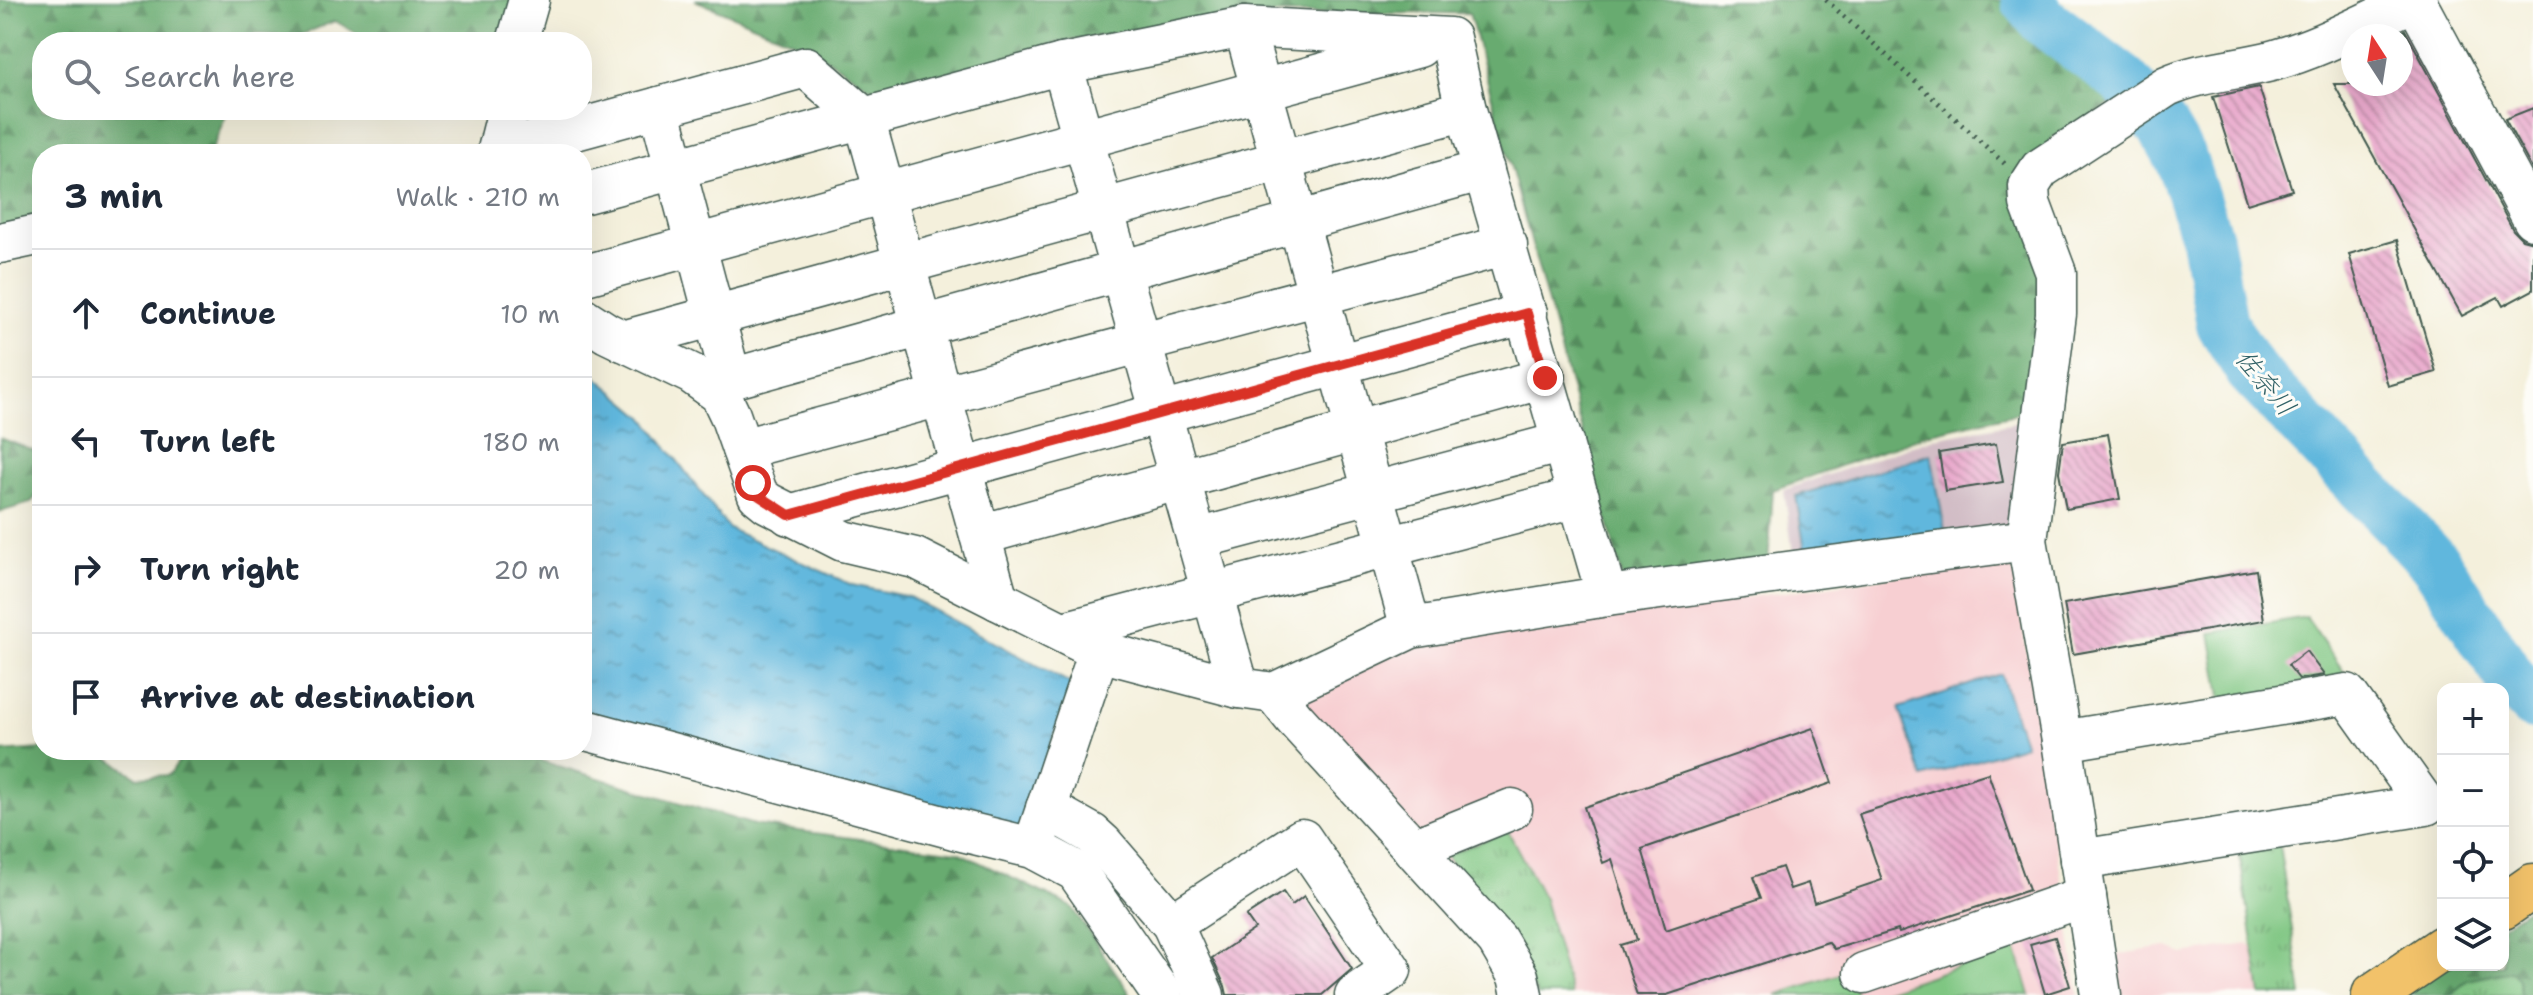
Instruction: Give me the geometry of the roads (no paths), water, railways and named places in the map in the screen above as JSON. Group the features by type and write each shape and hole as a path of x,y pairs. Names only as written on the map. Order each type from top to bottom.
{"main road":[{"path":"2509,903 2533,886"},
{"path":"2374,995 2437,952"}],"street":[{"path":"520,32 529,0"},
{"path":"2101,995 2027,540 2056,314 2056,273 2030,203 2029,186 2040,169 2167,86 2184,78 2274,60 2321,44 2415,0 2533,219"},
{"path":"1244,27 1411,628"},
{"path":"592,191 1062,64 1244,27 1450,38"},
{"path":"592,273 1450,38"},
{"path":"1450,38 1466,110 1607,596"},
{"path":"1062,64 1212,593 1257,690"},
{"path":"524,144 806,67 864,118 998,600"},
{"path":"659,107 714,315 730,415 758,495 789,515 843,541 915,558 1099,651 1257,690 1294,718 1497,940 1518,976 1522,995"},
{"path":"623,341 1466,110"},
{"path":"500,144 506,120"},
{"path":"592,323 623,341 726,387 922,326 1484,170"},
{"path":"0,243 32,236"},
{"path":"742,449 1507,245"},
{"path":"789,515 1527,313"},
{"path":"980,535 1545,378"},
{"path":"1197,539 1563,442"},
{"path":"1063,632 1579,497"},
{"path":"1257,690 1411,628 1607,596 2027,540"},
{"path":"1033,848 1099,651"},
{"path":"1864,973 2083,878 2426,805 2347,694 2062,741"},
{"path":"592,732 1033,848 1076,871 1162,995"},
{"path":"1046,808 1092,834 1103,844 1172,924 1204,995"},
{"path":"1413,849 1512,809"},
{"path":"1172,924 1302,839 1391,970 1355,995"}],"water":[{"path":"592,373 644,417 729,529 852,585 909,597 1072,684 1017,839 592,723"},
{"path":"1931,454 1945,531 1805,550 1796,496"},
{"path":"2001,674 2025,745 1923,778 1899,708"}],"waterway":[{"name":"佐奈川","path":"2027,0 2044,21 2124,81 2162,126 2181,159 2207,239 2222,324 2251,371 2436,564 2515,685 2533,704"}]}
